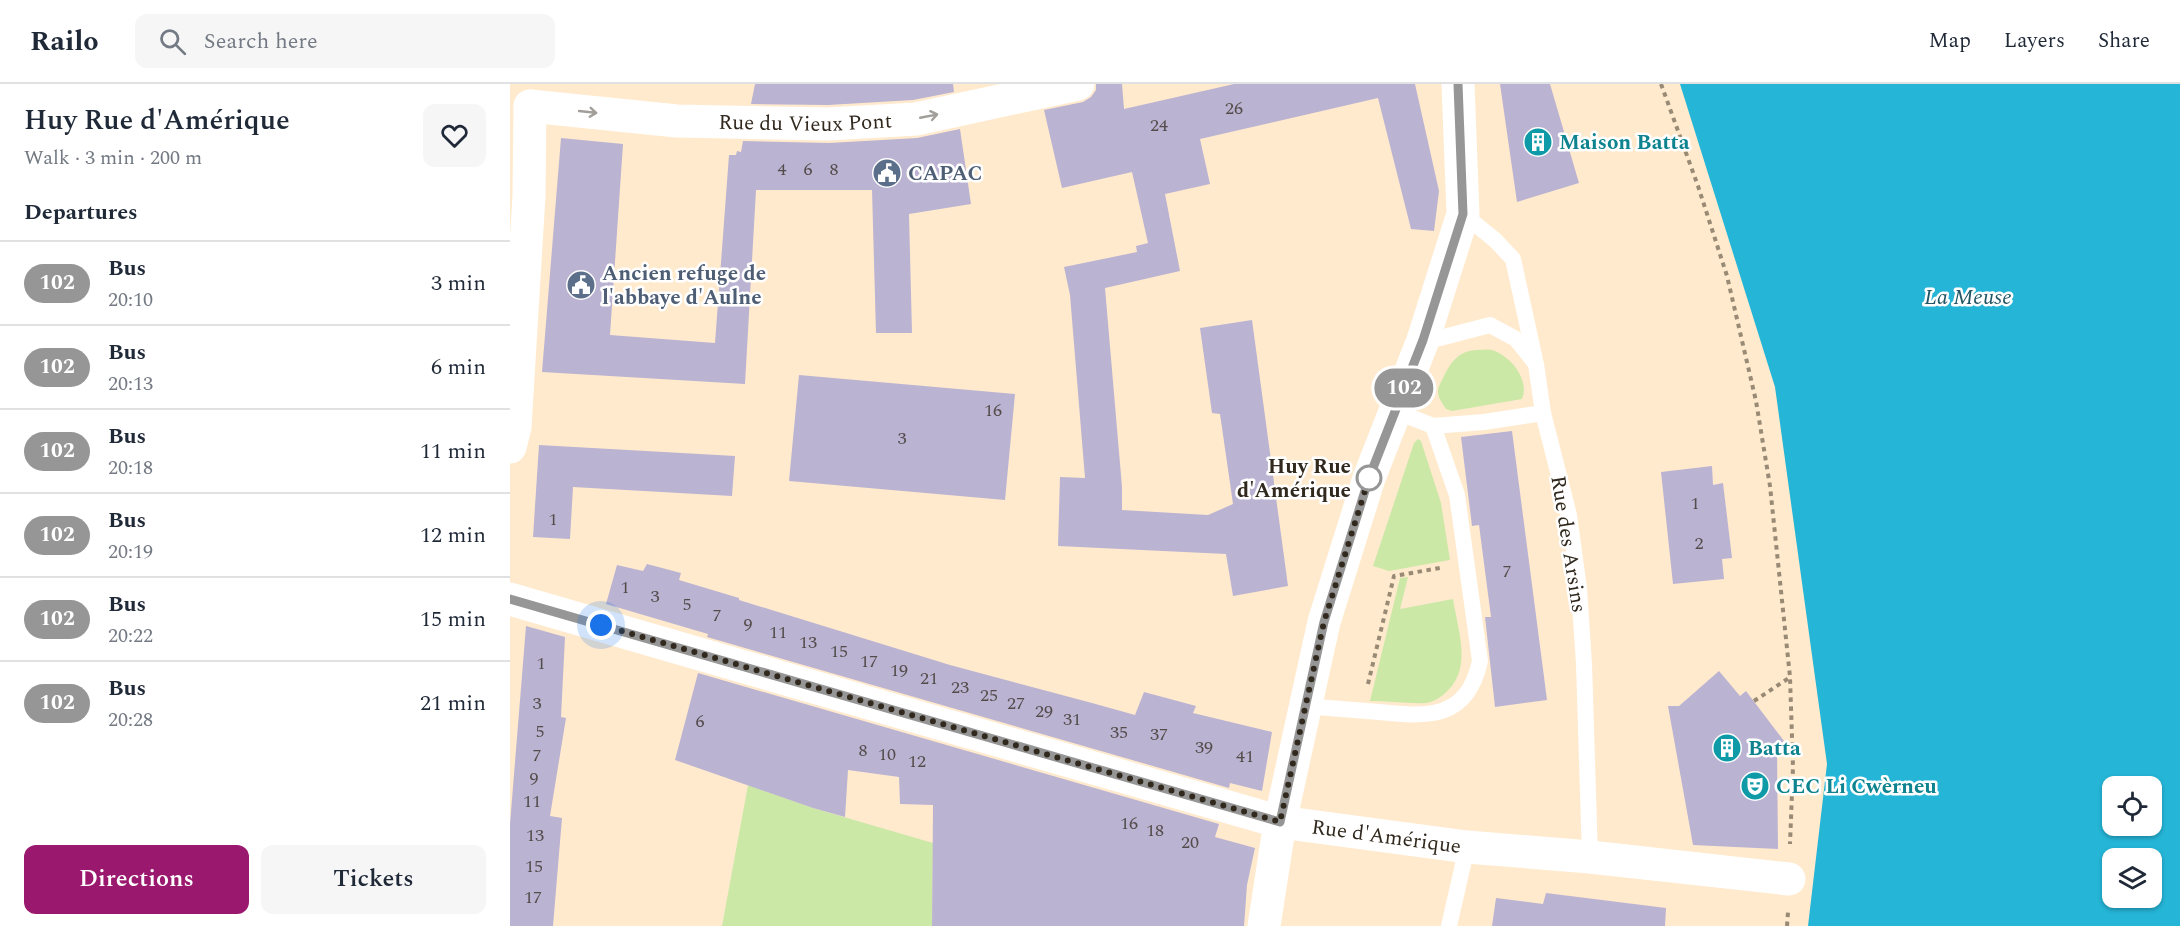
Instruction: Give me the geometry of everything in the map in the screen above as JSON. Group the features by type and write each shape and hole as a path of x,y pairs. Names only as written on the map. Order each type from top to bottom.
{"street":[{"name":"Rue du Vieux Pont","path":"520,97 676,121 828,124 916,119 1078,84"},
{"path":"1264,926 1280,822 1324,622 1369,478 1423,340 1463,214 1458,84"},
{"path":"510,447 515,427 529,196 520,97"},
{"name":"Rue d'Amérique","path":"510,599 1280,822 1467,847 1590,857 1789,879"}],"lane":[{"name":"Rue des Arsins","path":"1463,214 1513,258 1536,364 1543,413 1569,515 1579,588 1584,664 1590,857"},
{"path":"1423,340 1490,325 1516,339 1536,364"},
{"path":"1395,411 1433,426 1484,422 1543,413"},
{"path":"1304,706 1412,715 1436,714 1456,705 1466,695 1477,675 1480,661 1457,495 1433,426"},
{"path":"1449,926 1467,847"}],"path":[{"path":"1662,84 1727,276 1756,401 1770,486 1790,677 1793,767 1787,926"},
{"path":"1362,711 1394,576 1467,563"},
{"path":"1754,701 1790,677"}],"green space":[{"path":"1477,350 1492,350 1512,363 1523,384 1522,399 1452,411 1446,409 1438,392 1446,372 1460,355"},
{"path":"1418,439 1421,441 1441,503 1450,560 1389,571 1373,566 1414,443"},
{"path":"1408,577 1400,609 1453,599 1461,650 1458,675 1453,685 1443,695 1430,702 1370,701 1400,578"},
{"path":"748,785 813,808 933,843 932,926 722,926"}],"water":[{"name":"La Meuse","path":"1680,84 2180,84 2180,926 1808,926 1827,764 1775,387"}],"building":[{"path":"755,84 953,84 954,92 913,100 828,105 751,104"},
{"path":"1096,84 1122,84 1124,109 1234,84 1415,84 1439,191 1434,231 1411,229 1378,98 1200,139 1210,184 1165,194 1180,271 1105,288 1122,510 1208,515 1233,504 1220,414 1212,413 1200,328 1252,320 1288,586 1233,596 1226,554 1058,546 1060,477 1085,478 1070,295 1064,267 1137,252 1136,246 1148,243 1132,172 1062,188 1044,110 1083,102 1091,97 1096,90"},
{"name":"Maison Batta","path":"1500,84 1550,84 1579,183 1517,202"},
{"name":"Ancien refuge de l'abbaye d'Aulne","path":"960,129 971,204 909,214 912,333 876,333 872,190 756,190 745,384 542,372 561,138 623,144 610,335 715,343 729,155 736,155 737,151 741,152 743,141 829,143 917,138"},
{"path":"799,375 1015,394 1005,500 789,481"},
{"path":"1512,431 1547,700 1495,707 1485,617 1491,617 1479,525 1472,526 1461,437"},
{"path":"539,445 735,456 732,496 573,487 570,539 533,537"},
{"path":"1712,466 1713,485 1723,483 1732,558 1722,559 1724,579 1673,584 1661,472"},
{"path":"647,564 681,573 679,580 739,598 739,600 950,665 1135,715 1144,692 1196,706 1193,713 1272,732 1262,791 1230,783 1229,788 707,637 708,634 606,604 617,565 643,571"},
{"path":"526,626 565,637 561,717 566,718 550,816 562,818 553,926 510,926 510,824"},
{"path":"1719,671 1740,696 1746,691 1784,741 1777,746 1778,849 1693,845 1668,706 1679,706"},
{"path":"698,673 1219,824 1215,837 1255,848 1247,885 1244,926 932,926 933,805 900,804 899,777 848,770 845,817 675,760"},
{"path":"1546,893 1666,908 1665,926 1492,926 1496,898 1543,904"}],"bus line":[{"name":"102","path":"510,599 1280,822 1324,622 1369,478 1423,340 1463,214 1458,84"}],"place":[{"name":"Maison Batta","path":"1538,142"},
{"name":"CAPAC","path":"887,173"},
{"name":"Ancien refuge de l'abbaye d'Aulne","path":"581,285"},
{"name":"Huy Rue d'Amérique","path":"1369,478"},
{"name":"Batta","path":"1727,748"},
{"name":"CEC Li Cwèrneu","path":"1755,786"}],"route":[{"path":"601,625 1280,822 1324,622 1369,478"}]}
